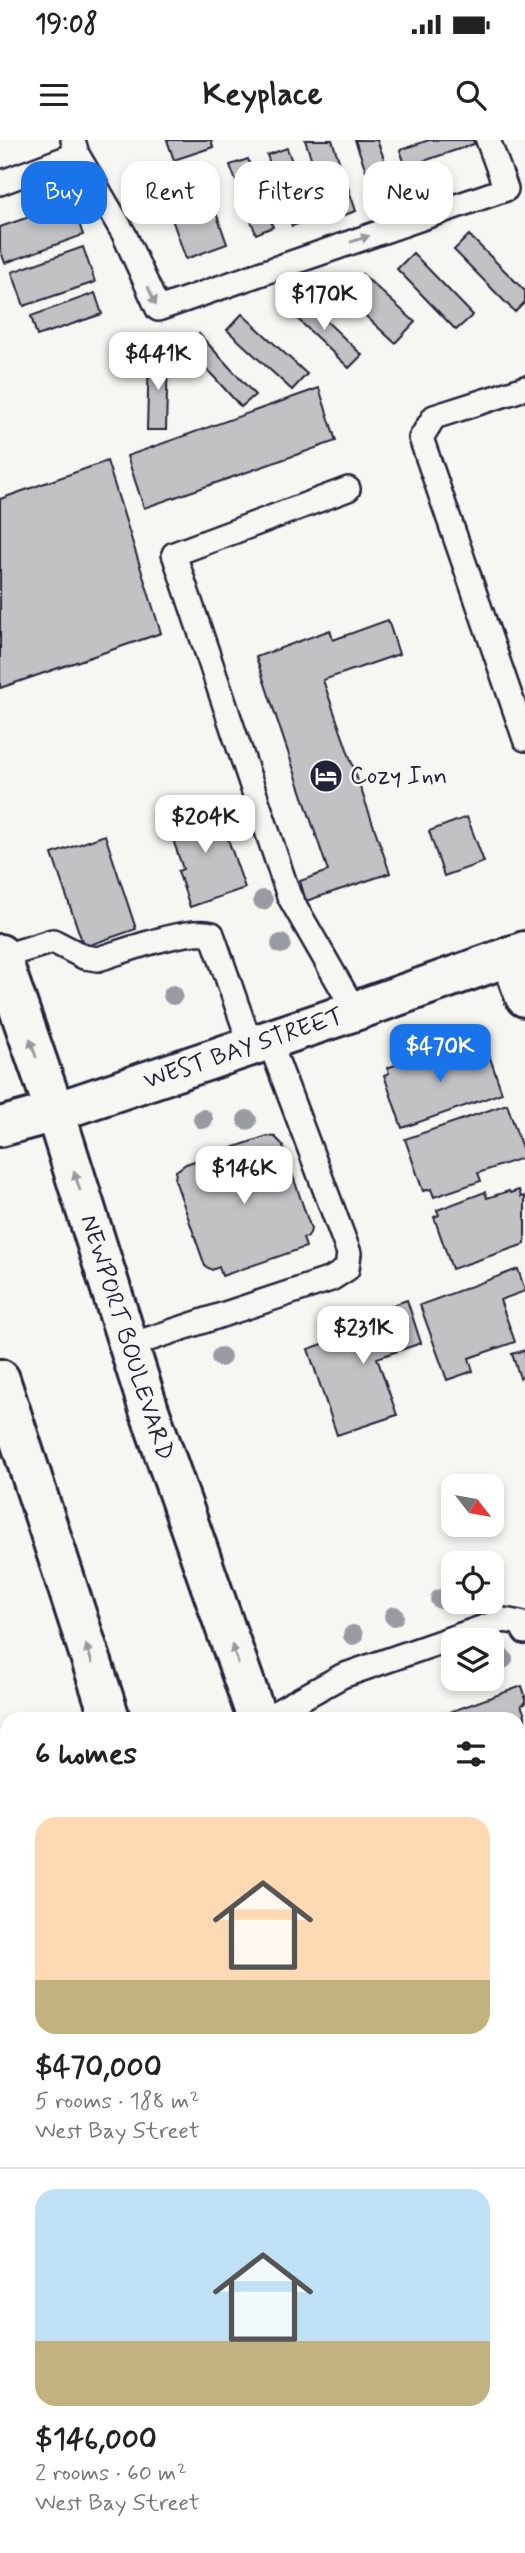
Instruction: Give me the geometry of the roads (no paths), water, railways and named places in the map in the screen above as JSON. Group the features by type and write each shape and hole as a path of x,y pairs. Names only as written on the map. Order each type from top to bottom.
{"main road":[{"name":"WEST BAY STREET","path":"0,1127 55,1112 355,1011 517,953"},
{"path":"517,953 525,997"},
{"name":"NEWPORT BOULEVARD","path":"1,956 55,1112 128,1346 255,1712"},
{"path":"0,1379 108,1712"}],"lane":[{"path":"0,183 75,147 124,234 158,309 506,189 488,140"},
{"path":"525,388 434,417 421,438 525,739"},
{"path":"348,489 174,554 289,896 355,1011"},
{"path":"1,956 53,941 84,957 98,959 183,934 212,934 349,1253 347,1269 341,1275 128,1346"},
{"path":"277,1712 342,1676 504,1620 520,1623 525,1632"}],"place":[{"name":"Cozy Inn","path":"326,776"}]}
